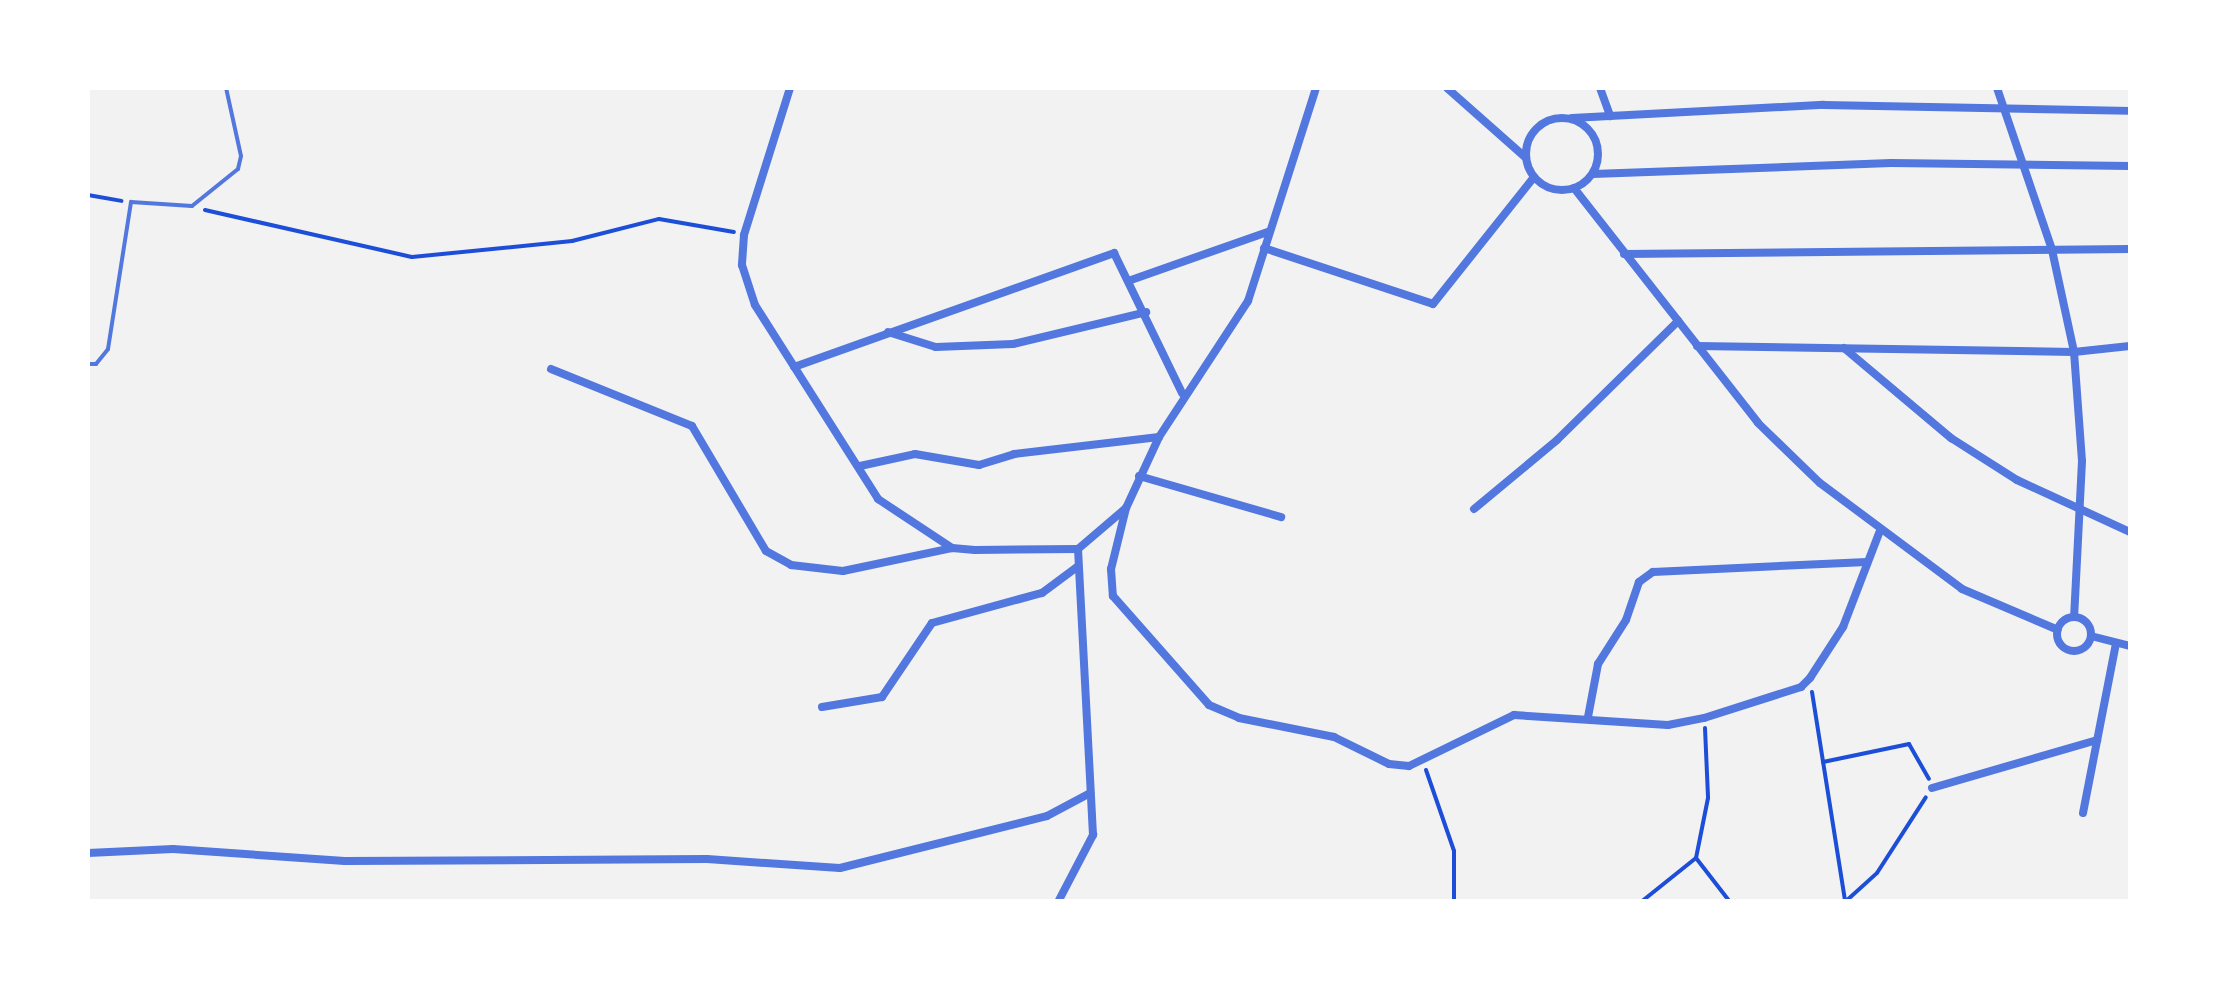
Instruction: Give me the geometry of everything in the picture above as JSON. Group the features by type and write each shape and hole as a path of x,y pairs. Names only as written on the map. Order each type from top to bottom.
{"street":[{"path":"790,88 740,250 749,291 878,499 952,548"},
{"path":"1316,88 1232,332 1182,393 1139,476 1126,508 1111,569 1113,596 1198,695 1222,712 1334,737 1389,764 1423,760 1514,715 1668,725 1704,718 1763,701 1810,678 1843,627 1879,533"},
{"path":"1447,88 1526,157 1534,177 1552,189 1574,188 1593,174 1891,163 2028,168 2130,166"},
{"path":"1600,88 1610,116"},
{"path":"1997,88 2028,168 2052,250 2074,352 2081,514 2074,617 2058,630"},
{"path":"1526,157 1534,130 1545,122 1572,118 1824,104 2130,111"},
{"path":"1572,118 1594,135 1593,174"},
{"path":"1264,248 1433,304 1534,177"},
{"path":"1574,188 1758,424 1879,533 1962,589 2058,630 2070,650 2080,649 2091,636"},
{"path":"1131,280 1267,232"},
{"path":"1624,254 2130,249"},
{"path":"794,366 1114,254 1131,280 1182,393"},
{"path":"888,332 936,346 1014,344 1146,312"},
{"path":"1474,509 1557,440 1678,320"},
{"path":"1696,346 2074,352 2130,346"},
{"path":"1844,348 1951,438 2081,514 2130,532"},
{"path":"551,369 692,426 766,550 791,565 843,572 952,548 1078,548 1126,508"},
{"path":"860,466 916,454 979,465 1014,454 1159,437"},
{"path":"1139,476 1281,517"},
{"path":"1058,902 1093,835 1078,548"},
{"path":"1588,717 1598,664 1626,620 1639,582 1653,572 1867,562"},
{"path":"822,707 882,696 932,623 1042,593 1076,567"},
{"path":"2074,617 2087,622 2091,636"},
{"path":"2091,636 2130,646"},
{"path":"2083,813 2116,643"},
{"path":"1932,788 2097,740"},
{"path":"88,853 262,852 345,860 707,858 840,868 1031,821 1090,793"}],"lane":[{"path":"88,364 96,364 108,350 131,202 192,206 238,169 241,156 226,88"}],"path":[{"path":"88,195 131,202"},
{"path":"192,206 412,257 572,241 659,219 744,234"},
{"path":"1810,678 1845,901"},
{"path":"1641,902 1696,858 1708,798 1704,718"},
{"path":"1823,762 1909,744 1932,788 1877,873 1845,901"},
{"path":"1423,760 1454,851 1454,902"},
{"path":"1696,858 1730,902"}]}
